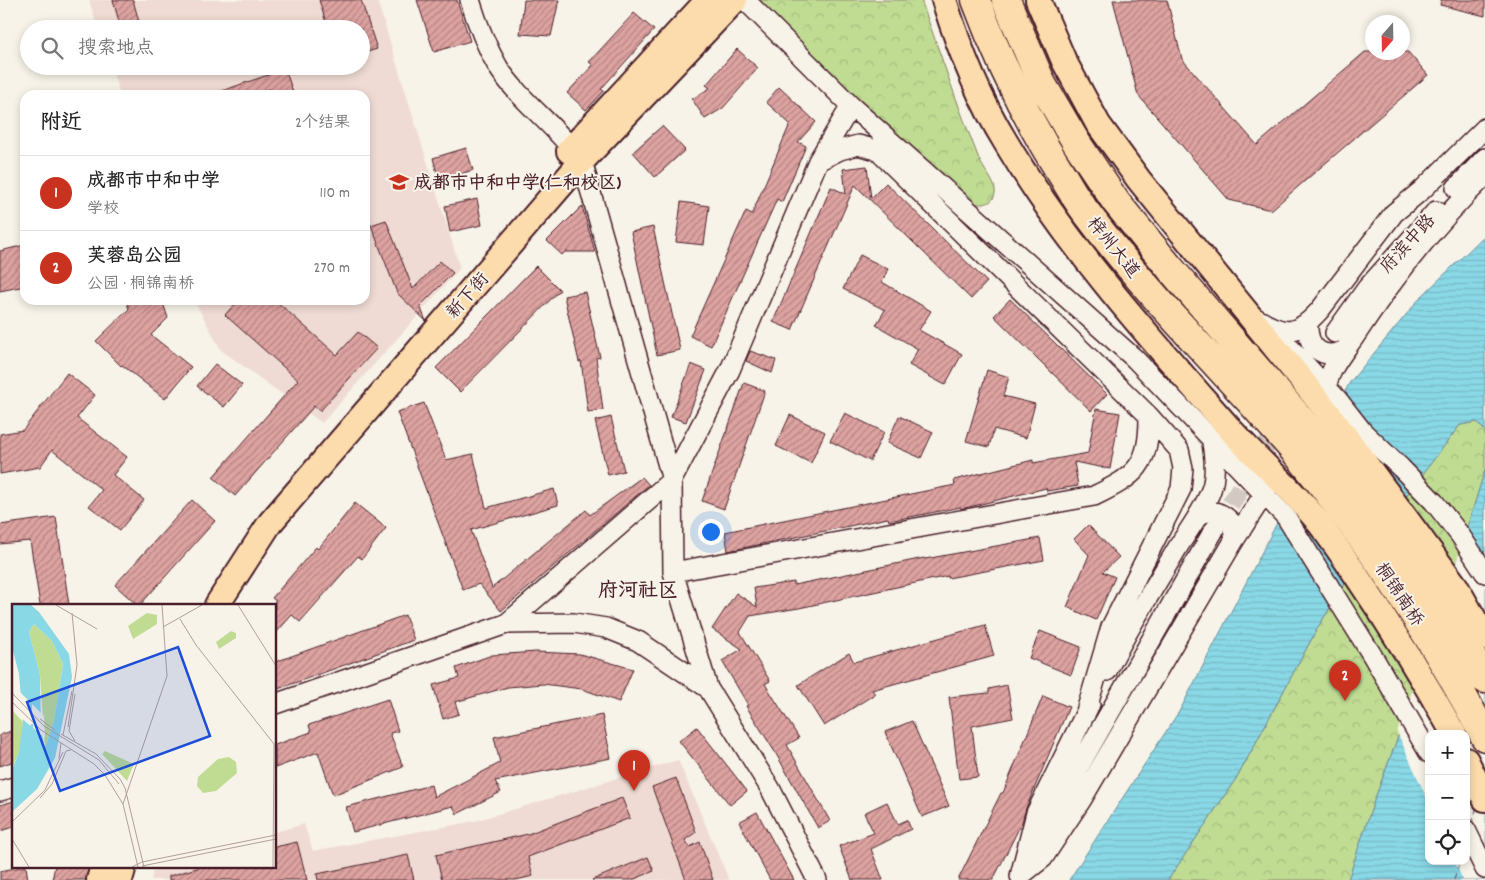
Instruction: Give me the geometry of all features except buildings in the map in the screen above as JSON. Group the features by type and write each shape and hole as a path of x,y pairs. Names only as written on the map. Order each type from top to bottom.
{"highway":[{"name":"梓州大道","path":"976,0 1013,90 1043,145 1084,211 1132,271 1302,459"},
{"name":"梓州大道","path":"1006,0 1042,84 1076,142 1116,202 1170,268 1326,409"},
{"name":"桐锦南桥","path":"1326,409 1361,490 1438,600 1485,679"},
{"name":"桐锦南桥","path":"1302,459 1345,514 1419,620 1454,678 1485,736"}],"main road":[{"name":"新下街","path":"218,604 270,523 577,154 708,0"},
{"name":"新下街","path":"203,604 261,514 577,154 735,0"},
{"name":"桐锦南桥","path":"944,0 955,36 976,85 1003,139 1046,207 1144,331 1232,431 1276,485 1320,524 1390,625 1452,730"},
{"path":"1038,0 1064,61 1098,124 1139,180 1326,409 1455,585 1485,638"},
{"path":"1470,768 1485,799"}],"street":[{"path":"470,0 480,30 499,68 577,154 672,480 673,572 708,688 770,788 817,880"},
{"path":"745,0 851,106 1134,358 1211,439 1276,485 1286,517 1372,655 1425,746"},
{"path":"506,624 672,480 730,370 818,161 851,106"},
{"path":"1249,314 1270,327 1286,331 1298,329 1308,324 1394,213 1422,190 1485,128"},
{"path":"818,161 840,150 858,146 877,150 1149,416 1179,450 1183,468 1181,489 1111,627 1085,714"},
{"name":"府滨中路","path":"1335,333 1367,288 1485,158"},
{"path":"1326,409 1333,367 1408,262 1485,176"},
{"path":"1308,324 1307,335 1312,345 1319,351 1336,354 1345,350"},
{"path":"1270,327 1326,409 1363,432 1434,502 1460,535 1485,573"},
{"path":"1019,878 1036,813 1122,640 1198,515 1211,490 1214,477 1214,458 1211,439 1194,387"},
{"path":"673,572 1094,496 1121,483 1137,470 1146,454 1149,416"},
{"path":"1019,878 1043,858 1082,799 1235,539 1276,485"},
{"path":"1198,515 1206,511 1222,515 1232,523 1235,539"},
{"path":"1019,878 1073,777 1214,530"},
{"path":"276,704 506,624 574,623 606,628 638,641 708,688"},
{"path":"1470,838 1485,869"}],"shaded area":[{"name":"成都市中和中学(仁和校区)","path":"89,0 377,0 460,268 322,423 221,350 197,305 370,305 370,90 118,90 114,75 370,75 370,20 95,20"},
{"path":"678,760 729,880 151,880 154,868 276,868 276,832 304,824 313,851 475,821"}],"green space":[{"path":"751,0 921,0 971,139 981,163 994,185 995,195 993,199 986,204 976,204 967,200"},
{"path":"1477,422 1485,431 1485,470 1467,528 1455,585 1374,801 1348,880 1168,880 1239,774 1318,627 1374,538 1460,425"}],"water":[{"path":"1485,235 1485,431 1477,422 1460,425 1374,538 1318,627 1239,774 1168,880 1069,880 1180,710 1350,382 1420,298"},
{"path":"1485,470 1485,880 1348,880 1374,801 1455,585 1467,528"}],"pier":[{"path":"1464,530 1485,560 1485,880 1463,880 1456,865 1470,865 1470,730 1425,730 1425,794 1397,732 1452,584"}],"ferry route":[{"path":"1472,824 1477,806"},
{"path":"1454,880 1459,865"}],"tunnel":[{"path":"1216,528 1335,333"}],"place":[{"name":"成都市中和中学(仁和校区)","path":"399,182"},
{"name":"芙蓉岛公园","path":"1345,701"},
{"name":"成都市中和中学","path":"634,791"}],"district":[{"name":"府河社区","path":"638,589"}]}
